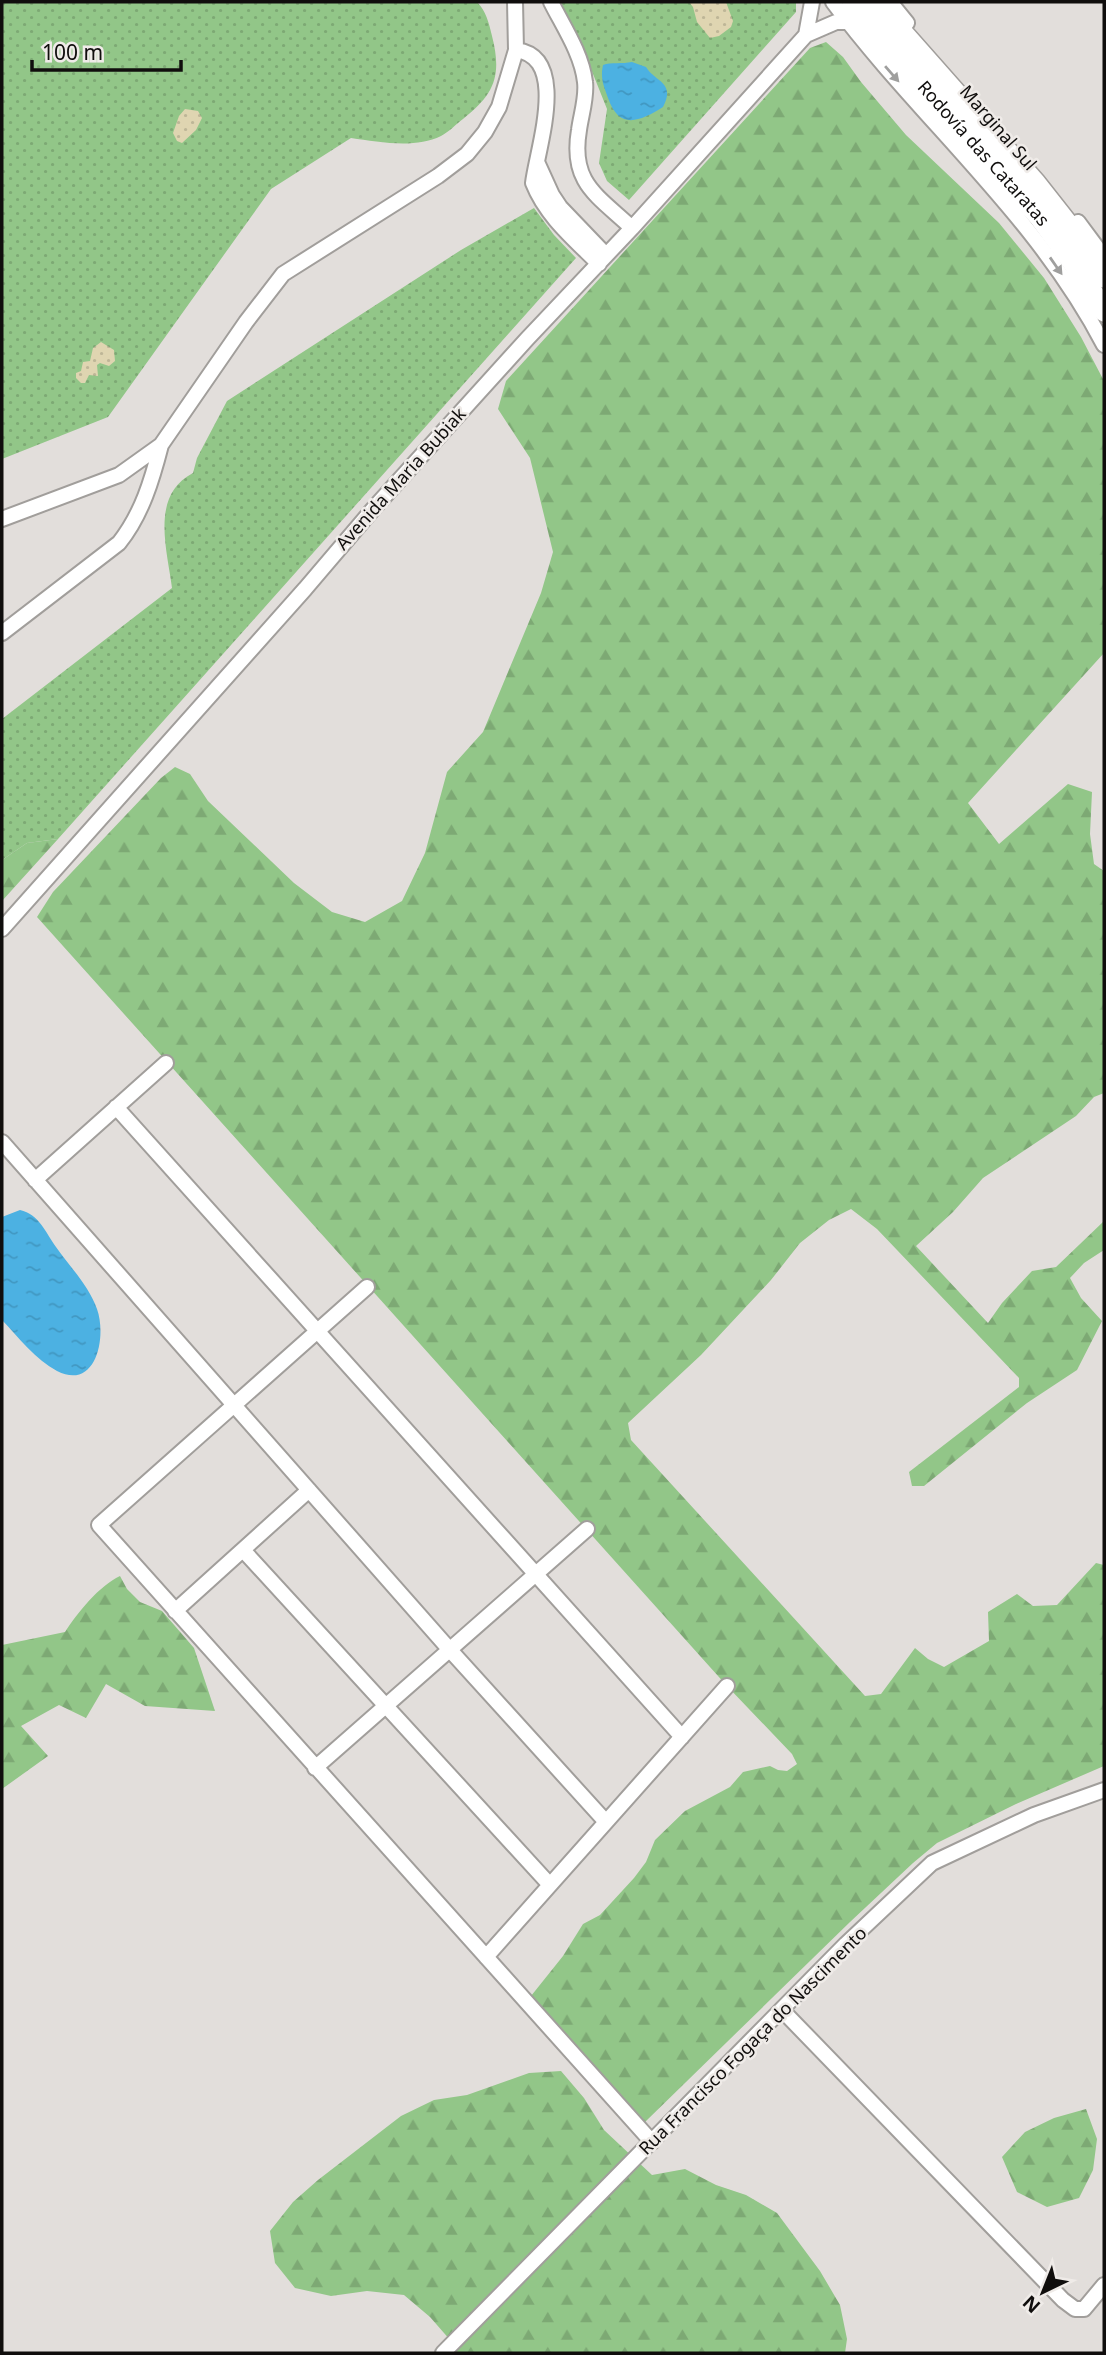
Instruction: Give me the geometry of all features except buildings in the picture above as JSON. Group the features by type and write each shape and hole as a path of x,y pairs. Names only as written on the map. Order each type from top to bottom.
{"highway":[{"name":"Rodovía das Cataratas","path":"875,2 1035,183 1104,277"},
{"name":"Rodovía das Cataratas","path":"850,12 890,48 1040,217 1104,311"}],"street":[{"path":"2,633 119,543 131,528 142,506 161,445 246,322 283,274 438,176 467,154 485,132 499,107 516,50 515,2"},
{"path":"551,2 580,64 585,84 576,151 578,167 593,191 632,228"},
{"path":"806,34 812,2"},
{"path":"832,2 850,12 1028,228 1074,293 1104,345"},
{"name":"Marginal Sul","path":"890,2 1047,183 1104,257"},
{"path":"806,34 836,22 850,12"},
{"name":"Avenida Maria Bubiak","path":"2,929 374,508 806,34"},
{"path":"516,50 535,56 544,72 546,114 537,160 552,195 602,259"},
{"path":"2,519 119,475 161,445"},
{"path":"36,1180 166,1063"},
{"path":"116,1107 682,1737"},
{"path":"2,1142 450,1650 606,1822"},
{"path":"367,1287 99,1525 652,2142"},
{"path":"175,1611 309,1490"},
{"path":"315,1768 587,1529"},
{"path":"243,1550 550,1885"},
{"path":"486,1957 727,1686"},
{"name":"Rua Francisco Fogaça do Nascimento","path":"443,2353 782,2010 932,1863 1034,1815 1104,1790"},
{"path":"782,2010 1063,2300 1075,2309 1084,2309 1104,2285"}],"green space":[{"path":"2,2 477,2 490,26 496,73 489,92 482,101 441,136 408,143 351,138 271,189 108,417 2,459"},
{"path":"559,2 796,2 796,12 629,200 607,181 599,163 607,109 587,59"},
{"path":"826,42 843,57 906,135 999,223 1044,278 1081,337 1104,381 1104,653 968,803 999,844 1068,784 1092,792 1090,834 1094,864 1104,871 1104,1093 1094,1097 1076,1116 983,1178 953,1212 916,1246 988,1323 1002,1303 1032,1271 1056,1267 1104,1221 1104,1250 1084,1263 1070,1278 1081,1298 1102,1321 1077,1370 1027,1403 924,1486 912,1486 909,1472 1019,1387 1019,1378 877,1229 851,1209 829,1220 800,1243 771,1280 701,1355 628,1423 631,1440 865,1696 881,1694 915,1648 944,1667 989,1641 988,1612 1017,1594 1033,1606 1057,1605 1096,1563 1104,1565 1104,1766 1016,1804 937,1843 850,1922 645,2122 531,1996 563,1956 583,1924 600,1915 634,1878 646,1862 655,1840 685,1811 730,1787 743,1772 770,1766 787,1771 797,1764 792,1754 727,1686 37,917 53,892 161,778 175,767 190,774 208,801 294,883 332,912 365,922 402,901 425,853 447,772 483,732 541,593 553,552 530,458 498,409 506,381 810,48"},
{"path":"534,208 576,258 58,839 27,843 2,860 2,719 172,588 165,540 166,509 171,495 180,483 193,473 197,458 227,401 461,250"},
{"path":"58,839 2,901 2,860 27,843"},
{"path":"120,1576 127,1589 140,1602 162,1611 194,1648 215,1711 145,1706 106,1684 86,1718 59,1705 21,1726 48,1756 2,1789 2,1645 65,1632 90,1600 104,1586"},
{"path":"561,2071 584,2098 604,2130 652,2175 685,2169 716,2185 746,2195 777,2213 820,2271 840,2305 847,2339 845,2353 451,2353 451,2341 430,2317 404,2295 367,2291 331,2296 295,2288 275,2263 270,2231 293,2202 401,2116 434,2100 467,2095 529,2073"},
{"path":"1086,2109 1097,2139 1093,2170 1079,2198 1047,2207 1017,2192 1002,2157 1025,2132 1054,2118"}],"sand":[{"path":"689,2 726,2 733,21 731,27 719,36 710,38 697,22"},
{"path":"185,109 198,111 202,118 196,130 182,143 177,141 173,133 179,116"},
{"path":"101,342 114,350 115,361 109,366 100,363 97,365 98,376 89,375 85,383 81,383 76,378 76,373 81,371 83,362 90,361 93,348"}],"water":[{"path":"632,62 646,67 663,83 667,92 663,107 631,120 618,115 613,108 602,74 603,65"},
{"path":"20,1210 27,1212 41,1225 84,1285 97,1309 100,1321 99,1346 89,1368 81,1374 70,1375 49,1366 2,1320 2,1217"}]}
